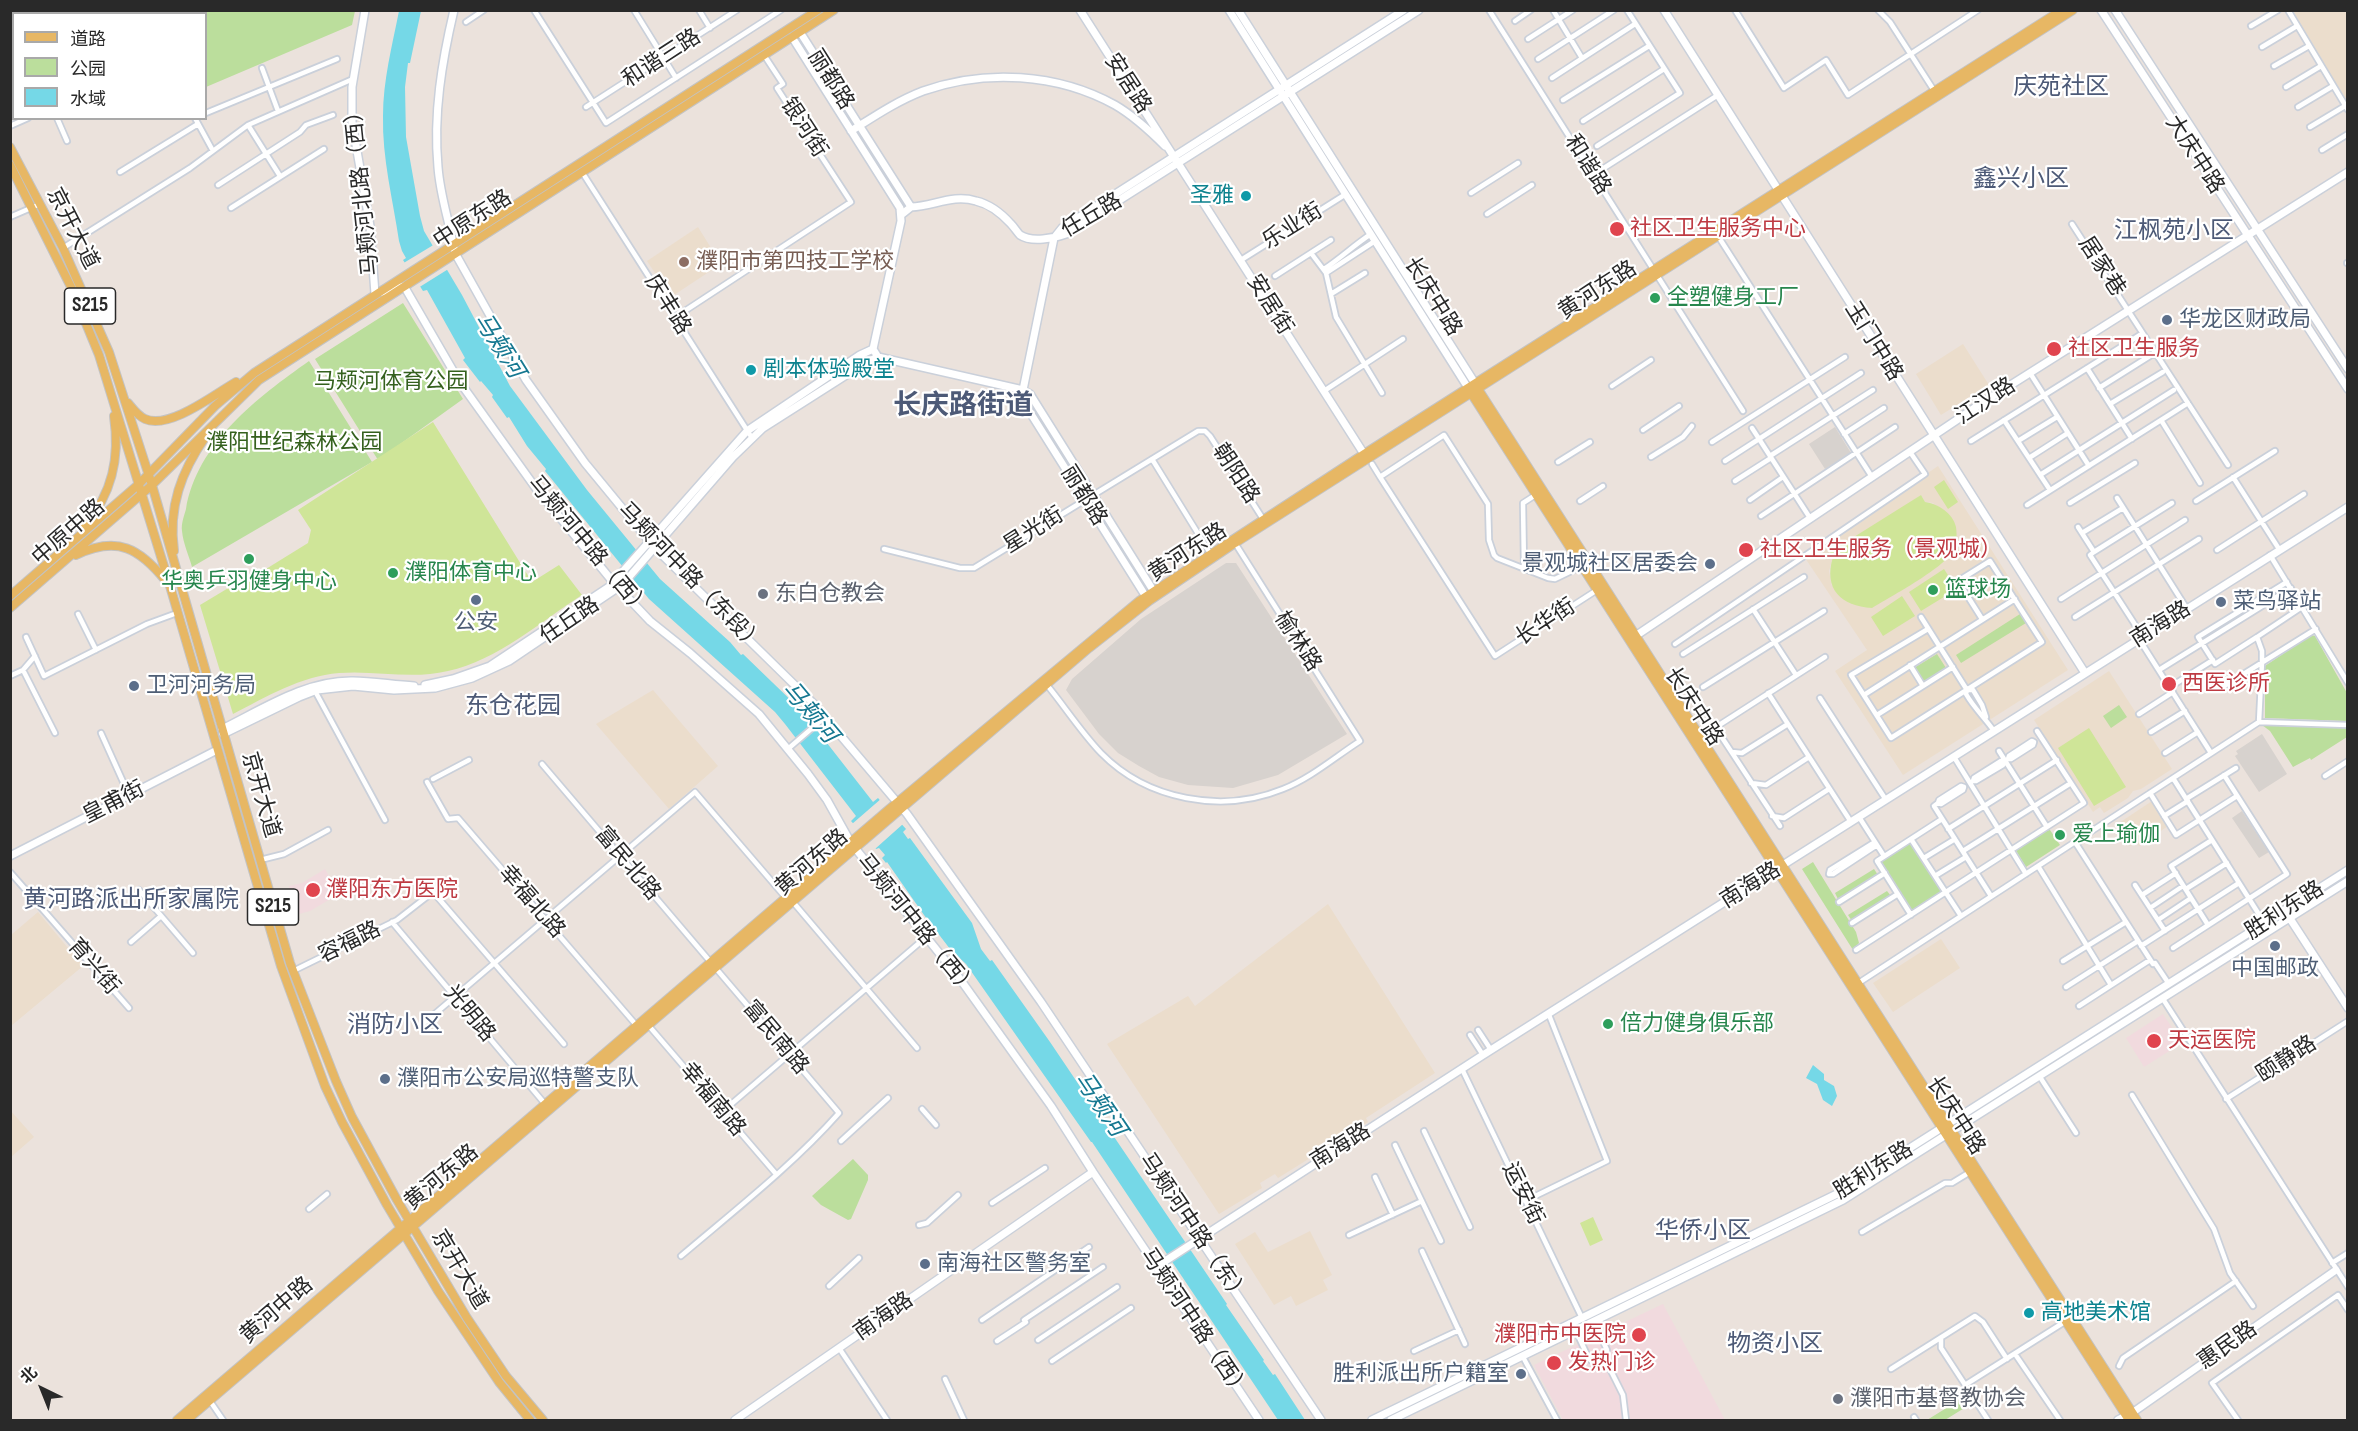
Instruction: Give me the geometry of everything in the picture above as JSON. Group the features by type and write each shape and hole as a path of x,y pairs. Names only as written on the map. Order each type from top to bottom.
{"main road":[{"name":"中原东路","path":"148,475 215,406 254,373 440,251 818,10"},
{"name":"中原东路","path":"152,485 259,380 834,10"},
{"name":"黄河东路","path":"1655,272 1718,236 2062,10"},
{"name":"黄河东路","path":"411,1224 649,1026 714,966 900,805 1147,598 1655,272 2073,10"},
{"name":"京开大道","path":"10,147 81,310 112,394 267,921 306,1038 342,1122 403,1232 459,1323 524,1418"},
{"name":"京开大道","path":"10,165 63,248 102,334 152,485 293,971 352,1117 411,1224 491,1354 506,1376 543,1420"},
{"path":"117,376 133,409 146,420 159,422 173,418 254,373"},
{"name":"黄河东路","path":"1155,593 1210,553 1364,454 1473,388"},
{"name":"长庆中路","path":"1473,388 1946,1131 2132,1418"},
{"path":"53,559 88,522 108,490 116,453 112,394"},
{"path":"177,576 172,535 174,505 187,466 217,420"},
{"name":"中原中路","path":"10,596 148,475"},
{"name":"中原中路","path":"10,608 152,485"},
{"name":"长庆中路","path":"1540,492 1597,590 1633,638 1699,738 1779,868 1857,984 1970,1172 2132,1418"},
{"path":"62,563 98,546 125,547 134,550 150,562 170,586"},
{"name":"黄河东路","path":"900,805 1047,685 1147,598"},
{"name":"黄河东路","path":"403,1232 638,1027 714,966"},
{"name":"黄河中路","path":"186,1420 403,1232"},
{"name":"黄河中路","path":"177,1420 403,1232"}],"street":[{"name":"马颊河北路（西）","path":"365,10 353,79 352,122 370,226 375,294"},
{"name":"马颊河中路（东段）","path":"454,10 440,81 438,168 455,253 526,380 585,463 656,548 798,687 900,805"},
{"path":"466,22 484,10"},
{"path":"534,10 606,123 781,10"},
{"path":"634,10 676,78"},
{"path":"699,10 710,28"},
{"name":"和谐三路","path":"586,107 737,10"},
{"name":"安居路","path":"1080,10 1177,160"},
{"name":"长庆中路","path":"1229,10 1285,91 1473,388"},
{"name":"长庆中路","path":"1238,10 1373,238 1473,388"},
{"name":"任丘路","path":"1285,91 1404,10"},
{"name":"任丘路","path":"1054,238 1066,234 1285,91 1419,10"},
{"name":"和谐路","path":"1489,10 1743,411"},
{"path":"1515,21 1531,10"},
{"path":"1553,10 1582,58"},
{"path":"1528,39 1574,10"},
{"path":"1538,59 1614,10"},
{"path":"1597,146 1680,93 1627,10"},
{"name":"玉门中路","path":"1664,10 2085,673"},
{"path":"1735,10 1784,88 1826,60 1848,95 1978,10"},
{"path":"1878,10 1890,22 1935,92"},
{"name":"大庆中路","path":"2101,10 2348,389"},
{"name":"大庆中路","path":"2115,10 2348,369"},
{"path":"2251,26 2277,10"},
{"path":"2288,10 2346,108 2310,127"},
{"path":"1552,78 1635,24"},
{"path":"2262,47 2297,26"},
{"name":"丽都路","path":"800,32 912,207"},
{"name":"丽都路","path":"792,37 900,208 901,215"},
{"path":"1563,100 1649,46"},
{"path":"2274,66 2309,46"},
{"name":"银河街","path":"674,318 851,202 777,88 783,84 764,55"},
{"path":"207,112 337,59"},
{"path":"2286,87 2321,66"},
{"path":"262,68 278,111"},
{"path":"1583,121 1664,69"},
{"path":"851,131 892,105 939,86 972,79 1024,77 1059,83 1116,105 1145,127 1177,160"},
{"path":"63,248 186,168 190,168 248,125 353,79"},
{"path":"2298,107 2333,86"},
{"path":"1593,175 1718,95"},
{"path":"218,185 300,132 306,125 333,115"},
{"path":"58,120 67,141"},
{"path":"196,120 213,151"},
{"path":"120,172 198,124"},
{"path":"248,125 279,176"},
{"path":"2322,150 2348,134"},
{"path":"231,208 324,149"},
{"name":"安居街","path":"1177,160 1364,454"},
{"path":"1472,193 1518,163"},
{"name":"庆丰路","path":"582,172 752,438"},
{"name":"江汉路","path":"1633,638 1933,436 2348,172"},
{"path":"1487,214 1532,185"},
{"name":"乐业街","path":"1240,260 1346,194"},
{"path":"952,198 966,198 979,201 992,208 1013,225 1020,235 1029,238 1054,238 1023,390 878,357 873,349 901,215 912,207 926,206 952,198"},
{"path":"10,217 36,206"},
{"name":"居家巷","path":"2072,224 2228,465"},
{"path":"1718,236 1872,477"},
{"path":"1325,271 1344,257 1354,245 1373,238"},
{"path":"1275,276 1331,240"},
{"path":"1311,253 1325,271 1336,317 1382,393"},
{"path":"1331,294 1365,273"},
{"path":"375,294 404,286"},
{"name":"马颊河中路（西）","path":"404,286 459,381 536,487 650,621 759,714 791,747 827,800 853,846 960,979 1051,1106 1156,1267 1260,1420"},
{"path":"1971,441 2140,335"},
{"path":"1324,391 1403,339"},
{"name":"任丘路","path":"223,731 297,692 317,685 353,681 414,686 435,683 470,674 507,656 618,583 643,549 747,430 850,361 873,349"},
{"path":"2099,387 2152,354"},
{"name":"任丘路","path":"223,731 315,691 353,686 415,690 435,688 472,678 509,661 618,583 649,555 752,438 780,416 878,357"},
{"path":"1712,442 1845,357"},
{"path":"1612,386 1651,360"},
{"path":"2087,368 2132,439"},
{"path":"2110,404 2163,372"},
{"path":"1725,461 1861,373"},
{"path":"2030,373 2089,466"},
{"name":"丽都路","path":"1147,598 1021,398 1023,390 1030,394 1155,593"},
{"path":"1735,481 1873,390"},
{"path":"2040,475 2174,390"},
{"path":"2027,505 2188,403"},
{"path":"1643,430 1679,406"},
{"path":"1844,434 1884,408"},
{"path":"2018,441 2058,417"},
{"path":"2004,420 2050,490"},
{"path":"2161,420 2200,483"},
{"path":"1651,457 1683,437 1692,426"},
{"path":"1761,516 1894,427"},
{"path":"1752,428 1810,518"},
{"name":"星光街","path":"884,549 969,570 1198,431 1205,430"},
{"name":"朝阳路","path":"1205,430 1263,519"},
{"path":"2029,458 2068,433"},
{"path":"1372,464 1380,477 1444,435 1488,504 1489,540 1491,550 1497,558 1555,579 1582,566"},
{"path":"1558,462 1590,442"},
{"path":"2196,501 2275,451"},
{"path":"1675,644 1924,474 1910,452"},
{"path":"1152,459 1210,553"},
{"path":"2070,503 2135,463"},
{"name":"长华街","path":"1380,477 1495,656 1597,590"},
{"path":"1750,500 1784,477"},
{"path":"2233,477 2279,549"},
{"path":"1580,501 1603,486"},
{"path":"1524,567 1523,503 1540,492"},
{"path":"2217,550 2304,494"},
{"path":"2117,498 2187,609"},
{"path":"2172,503 2090,555 2211,753"},
{"name":"南海路","path":"1156,1267 1483,1055 2348,507"},
{"path":"2082,533 2123,508"},
{"path":"2061,599 2185,520"},
{"path":"2078,527 2094,552"},
{"path":"2075,617 2199,539"},
{"name":"榆林路","path":"1047,685 1088,738 1114,765 1136,780 1159,791 1199,800 1239,800 1284,789 1360,741 1235,543"},
{"path":"2270,555 2348,683"},
{"path":"1928,629 1851,675 1891,738 2043,642 1990,561 1958,581 1982,619"},
{"path":"1683,654 1804,577"},
{"path":"2287,582 2198,638 2215,664 2302,607"},
{"path":"2159,670 2291,588"},
{"path":"1864,695 2014,599"},
{"path":"1753,609 1796,675"},
{"path":"1703,687 1824,611"},
{"path":"26,637 44,676 147,624 177,613"},
{"path":"78,614 96,650"},
{"path":"1921,617 1967,690 1966,694 1975,709 1987,720 1994,731"},
{"path":"2221,688 2316,629"},
{"path":"2257,638 2262,651 2259,722"},
{"path":"10,676 22,670 35,656"},
{"path":"1699,738 1825,657"},
{"path":"2139,714 2213,660"},
{"path":"1910,665 1923,686"},
{"path":"1877,715 1953,667"},
{"path":"22,670 55,733"},
{"path":"315,691 385,820"},
{"path":"1768,693 1851,822"},
{"path":"1820,698 1886,800"},
{"path":"2151,732 2185,711"},
{"path":"791,747 825,717"},
{"path":"1857,984 2259,722 2348,725"},
{"path":"1732,752 1742,753 1788,724"},
{"path":"1856,950 2084,803 2037,731"},
{"path":"2164,753 2198,732"},
{"path":"101,733 129,795"},
{"path":"1721,736 1779,826"},
{"path":"1991,896 1934,806 1939,800 1961,786 1964,787 1974,778 2006,760 2032,741 2042,738"},
{"name":"皇甫街","path":"10,856 217,750"},
{"path":"1999,751 2047,827"},
{"path":"1751,783 1766,785 1809,757"},
{"path":"1954,757 2026,874"},
{"path":"433,779 469,760"},
{"path":"1948,829 2056,760"},
{"path":"2325,776 2348,761"},
{"name":"富民北路","path":"542,764 714,966"},
{"path":"2164,816 2236,768"},
{"path":"2173,948 2287,874 2224,775"},
{"path":"2173,778 2265,924"},
{"name":"幸福北路","path":"427,782 448,819 458,818 638,1027"},
{"path":"1935,876 1998,829 2071,783"},
{"path":"1773,816 1784,818 1829,789"},
{"path":"424,1023 695,792 917,1048"},
{"path":"2150,793 2176,834 2237,796"},
{"name":"马颊河中路（东）","path":"900,805 1041,1002 1195,1240 1321,1420"},
{"path":"1859,817 1884,856"},
{"path":"1911,915 1876,861 1942,819"},
{"path":"260,860 284,854 328,830"},
{"path":"1911,839 1961,916"},
{"path":"1924,858 1954,839"},
{"path":"2208,925 2171,866 2212,840"},
{"path":"2075,842 2152,964 2155,963 2169,984"},
{"path":"1867,850 1830,870 1829,874 1833,874 1867,850 1876,843"},
{"path":"2150,908 2227,863"},
{"path":"2038,866 2111,985"},
{"name":"胜利东路","path":"1391,1420 1813,1216 1865,1187 2169,984 2348,870"},
{"name":"育兴街","path":"10,872 129,1008"},
{"path":"1839,902 1885,873"},
{"path":"2142,895 2176,873"},
{"name":"胜利东路","path":"1372,1420 1819,1204 2040,1077 2348,881"},
{"path":"2066,987 2165,931 2239,883"},
{"path":"2135,885 2165,931"},
{"path":"139,890 193,953"},
{"name":"容福路","path":"293,971 404,916 434,892 495,963"},
{"path":"1852,923 1898,894"},
{"path":"2158,920 2191,898"},
{"path":"2285,911 2348,1008"},
{"path":"132,942 161,916"},
{"name":"光明路","path":"392,922 546,1106"},
{"path":"2063,961 2126,922"},
{"path":"722,1112 925,938"},
{"path":"2079,1006 2150,960"},
{"path":"495,963 564,1044"},
{"name":"富民南路","path":"714,966 839,1113 776,1174"},
{"path":"2163,999 2348,1287"},
{"path":"1526,1201 1607,1161 1549,1015"},
{"name":"颐静路","path":"2226,1099 2348,1021"},
{"name":"幸福南路","path":"649,1026 776,1174"},
{"path":"1478,1030 1491,1050"},
{"path":"1470,1035 1483,1055"},
{"name":"运安街","path":"1462,1069 1582,1319"},
{"path":"2040,1077 2076,1132"},
{"path":"2132,1095 2214,1229 2230,1273 2253,1306"},
{"path":"841,1141 888,1098"},
{"path":"922,1109 936,1125"},
{"path":"1424,1131 1470,1227"},
{"path":"1395,1145 1441,1241"},
{"path":"992,1203 1045,1168"},
{"name":"南海路","path":"735,1420 746,1417 839,1348 1093,1172"},
{"path":"1862,1232 1945,1183 1952,1183 1970,1172"},
{"path":"681,1256 776,1174"},
{"path":"1375,1177 1393,1215"},
{"path":"309,1209 327,1194"},
{"path":"919,1225 927,1223 958,1195"},
{"path":"1349,1235 1422,1201"},
{"path":"982,1320 1089,1247"},
{"path":"1422,1251 1465,1344"},
{"path":"2332,1263 2348,1253"},
{"path":"829,1286 859,1258"},
{"path":"997,1341 1103,1267"},
{"name":"惠民路","path":"2118,1420 2132,1418 2336,1270"},
{"path":"2119,1366 2123,1358 2236,1281"},
{"path":"1038,1340 1117,1287"},
{"path":"2238,1420 2212,1383 2338,1295 2348,1310"},
{"path":"1052,1361 1131,1308"},
{"path":"1891,1369 1975,1316 1983,1322 2007,1359"},
{"path":"1965,1386 2066,1321"},
{"path":"1576,1331 1589,1359 1597,1360 1604,1357 1607,1350 1594,1322"},
{"path":"1414,1351 1459,1330"},
{"path":"1941,1338 1939,1341 1941,1348 1988,1420"},
{"path":"839,1348 887,1420"},
{"path":"2016,1354 2060,1420"},
{"path":"1523,1357 1557,1420"},
{"path":"1604,1357 1623,1395 1626,1420"},
{"path":"945,1379 964,1420"},
{"path":"210,1401 223,1420"}],"shaded area":[{"path":"2293,11 2347,11 2347,102"},
{"name":"濮阳市第四技工学校","path":"698,227 721,264 671,297 647,261"},
{"path":"1963,344 1989,385 1941,415 1916,374"},
{"path":"1835,427 1851,453 1825,469 1809,444"},
{"path":"1938,466 2068,670 1903,775 1835,671 1867,650 1805,558","holes":["1921,495 1925,502 1934,503 1832,586 1829,571 1833,557"]},
{"path":"1226,563 1236,563 1347,734 1278,775 1233,788 1188,785 1159,777 1118,753 1099,734 1066,690 1072,679 1141,619"},
{"path":"2109,671 2172,769 2141,789 2133,791 2128,798 2104,813 2100,807 2093,812 2034,720"},
{"path":"653,690 718,766 669,809 596,724"},
{"path":"2262,734 2287,774 2259,792 2235,756 2238,754 2236,751"},
{"path":"2152,801 2168,826 2139,846 2137,842 2130,846 2116,825"},
{"path":"2242,811 2269,852 2259,858 2232,818"},
{"name":"濮阳东方医院","path":"325,869 339,894 310,911 295,915 289,886 302,883"},
{"path":"1328,904 1435,1073 1366,1118 1368,1122 1278,1178 1275,1174 1260,1183 1262,1188 1219,1214 1107,1044 1188,996 1195,1006"},
{"path":"38,912 83,966 11,1026 11,935"},
{"path":"1941,939 1960,968 1893,1012 1873,983"},
{"name":"天运医院","path":"2163,1014 2182,1043 2144,1067 2126,1038"},
{"path":"10,1110 34,1137 11,1157 10,1157"},
{"path":"1310,1231 1332,1275 1323,1280 1328,1290 1296,1306 1291,1296 1274,1305 1235,1244 1255,1232 1268,1252"},
{"name":"濮阳市中医院","path":"1663,1304 1725,1420 1563,1420 1534,1365"}],"green space":[{"path":"193,10 355,11 352,25 207,87 207,12 190,12"},
{"name":"马颊河体育公园","path":"403,303 463,399 378,460 315,359"},
{"name":"濮阳世纪森林公园","path":"309,361 372,462 192,567 182,526 192,485 203,463 232,424 270,390"},
{"name":"濮阳体育中心","path":"433,422 532,582 559,565 582,595 518,639 466,666 421,675 353,672 325,675 284,688 233,714 200,605 230,587 232,590 308,543 311,530 298,510"},
{"path":"1944,480 1958,502 1948,509 1934,487"},
{"path":"1921,495 1925,502 1944,510 1952,517 1956,530 1956,541 1949,556 1918,581 1872,608 1851,604 1843,599 1833,587 1831,568 1833,557 1830,552"},
{"name":"篮球场","path":"1944,569 1957,589 1921,611 1909,592"},
{"name":"篮球场","path":"1902,596 1915,616 1883,636 1871,617"},
{"path":"2020,614 2026,623 1961,663 1956,655"},
{"path":"2311,635 2315,636 2347,693 2347,721 2265,718 2265,666"},
{"path":"1937,654 1946,668 1923,682 1914,668"},
{"path":"2119,705 2127,717 2111,728 2103,716"},
{"path":"2262,725 2347,727 2347,737 2311,760 2310,758 2293,767 2270,731"},
{"path":"2089,728 2126,787 2094,806 2058,748"},
{"path":"2048,827 2060,845 2026,867 2015,849"},
{"path":"1911,842 1943,891 1912,911 1880,863"},
{"path":"1813,862 1856,932 1859,943 1853,950 1802,869"},
{"path":"1874,869 1878,875 1838,899 1835,893"},
{"path":"1887,891 1891,896 1852,921 1848,915"},
{"path":"853,1159 868,1175 868,1180 851,1219 848,1220 821,1205 812,1196"},
{"path":"1593,1217 1603,1240 1590,1246 1580,1223"},
{"path":"1961,1399 1966,1407 1945,1420 1927,1420"}],"water":[{"path":"399,11 421,11 410,63 408,63 405,87 406,137 424,231 462,295 510,386 587,490 660,579 802,711 873,802 878,798 906,829 903,832 908,839 910,838 972,923 981,949 990,961 992,960 1050,1042 1263,1361 1273,1375 1275,1374 1305,1420 1278,1420 1092,1142 966,964 950,949 924,915 882,858 885,855 879,848 876,849 851,821 856,816 785,724 775,712 649,599 545,471 546,469 527,446 509,417 507,418 492,397 493,395 463,360 465,358 427,290 423,291 403,260 406,258 399,241 386,163 383,103"},
{"path":"1813,1065 1824,1074 1824,1080 1834,1086 1837,1096 1832,1106 1823,1100 1817,1084 1806,1078"}],"pier":[{"path":"435,244 450,268 418,288 402,264"},
{"path":"882,798 903,824 875,849 852,824"}],"place":[{"name":"圣雅","path":"1246,196"},
{"name":"社区卫生服务中心","path":"1617,229"},
{"name":"濮阳市第四技工学校","path":"684,262"},
{"name":"全塑健身工厂","path":"1655,298"},
{"name":"华龙区财政局","path":"2167,320"},
{"name":"社区卫生服务","path":"2054,349"},
{"name":"剧本体验殿堂","path":"751,370"},
{"name":"社区卫生服务（景观城）","path":"1746,550"},
{"name":"华奥乒羽健身中心","path":"249,559"},
{"name":"景观城社区居委会","path":"1710,564"},
{"name":"濮阳体育中心","path":"393,573"},
{"name":"篮球场","path":"1933,590"},
{"name":"东白仓教会","path":"763,594"},
{"name":"公安","path":"476,600"},
{"name":"菜鸟驿站","path":"2221,602"},
{"name":"西医诊所","path":"2169,684"},
{"name":"卫河河务局","path":"134,686"},
{"name":"爱上瑜伽","path":"2060,835"},
{"name":"濮阳东方医院","path":"313,890"},
{"name":"中国邮政","path":"2275,946"},
{"name":"倍力健身俱乐部","path":"1608,1024"},
{"name":"天运医院","path":"2154,1041"},
{"name":"濮阳市公安局巡特警支队","path":"385,1079"},
{"name":"南海社区警务室","path":"925,1264"},
{"name":"高地美术馆","path":"2029,1313"},
{"name":"濮阳市中医院","path":"1639,1335"},
{"name":"发热门诊","path":"1554,1363"},
{"name":"胜利派出所户籍室","path":"1521,1374"},
{"name":"濮阳市基督教协会","path":"1838,1399"}],"district":[{"name":"庆苑社区","path":"2061,88"},
{"name":"鑫兴小区","path":"2021,180"},
{"name":"江枫苑小区","path":"2174,232"},
{"name":"长庆路街道","path":"963,407"},
{"name":"东仓花园","path":"513,707"},
{"name":"黄河路派出所家属院","path":"131,901"},
{"name":"消防小区","path":"395,1026"},
{"name":"华侨小区","path":"1703,1232"},
{"name":"物资小区","path":"1775,1345"}],"water label":[{"name":"马颊河","path":"498,346"},
{"name":"马颊河","path":"809,713"},
{"name":"马颊河","path":"1099,1105"}]}
